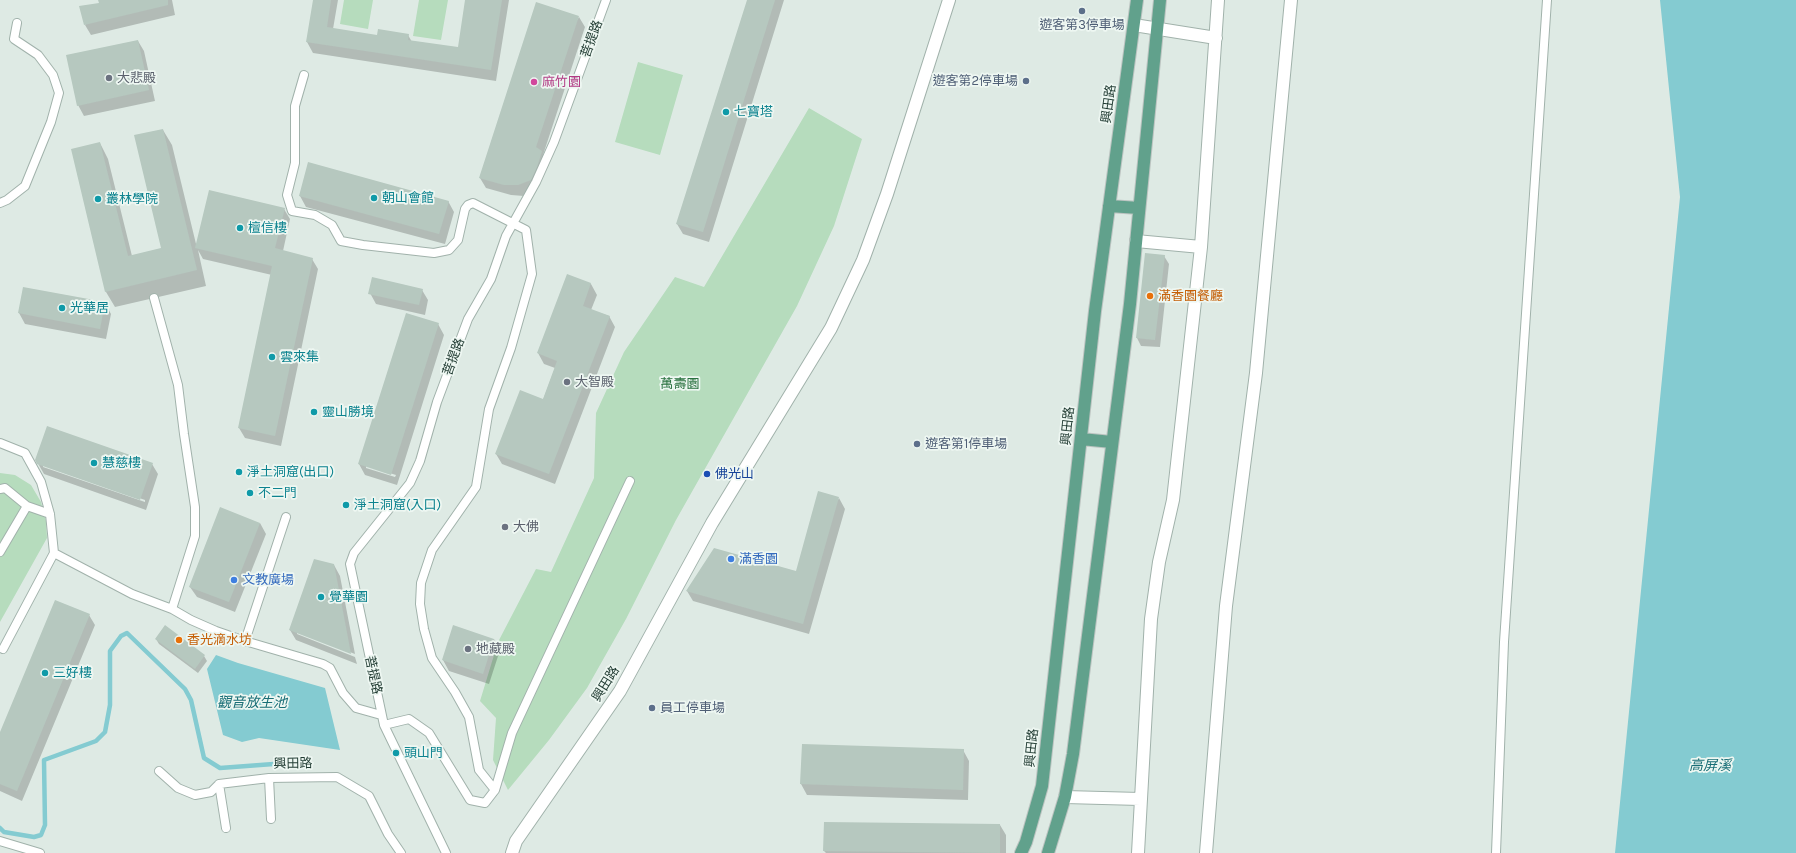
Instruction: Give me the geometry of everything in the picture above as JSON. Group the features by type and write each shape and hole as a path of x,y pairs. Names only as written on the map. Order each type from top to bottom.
{"main road":[{"name":"興田路","path":"1021,853 1026,842 1042,786 1095,311 1137,0"},
{"path":"1048,853 1065,797 1073,754 1136,241 1160,0"},
{"path":"1109,206 1139,208"},
{"path":"1081,439 1112,442"}],"street":[{"name":"興田路","path":"512,853 516,841 620,691 712,523 831,328 863,260 887,194 949,0"},
{"path":"1138,853 1151,619 1159,562 1173,500 1201,247 1218,0"},
{"path":"1206,853 1226,606 1256,373 1291,0"},
{"path":"1134,25 1216,38"},
{"path":"1136,241 1201,247"},
{"path":"1065,797 1140,799"}],"lane":[{"name":"菩提路","path":"446,853 384,725 350,564 354,553 410,483 420,461 437,402 468,320 491,278 506,236 536,182 554,142 606,0"},
{"path":"1496,853 1504,642 1547,0"},
{"path":"0,203 7,200 25,186 51,122 59,93 53,75 38,55 14,39 17,23"},
{"path":"304,75 295,106 295,163 286,195 292,211 315,215 332,225 341,241 434,253 449,250 458,240 465,209 468,205 477,204 512,224 526,230 532,274 511,348 489,408 476,487 432,550 421,583 420,604 424,629 432,658 455,692 469,717 479,770 495,790"},
{"path":"154,298 178,385 195,507 195,536 172,609"},
{"path":"0,443 24,453 41,482 50,514 54,552 3,649"},
{"path":"384,725 409,719 429,733 470,800 485,803 495,790 512,733 630,481"},
{"path":"0,489 5,488 26,506 50,514"},
{"path":"0,552 26,506"},
{"path":"245,641 286,517"},
{"path":"54,552 132,594 172,609 191,620 245,641 323,664 330,668 343,693 356,708 381,715"},
{"name":"興田路","path":"159,771 178,788 195,794 211,792 219,784 269,778 337,778 370,796 388,834 400,853"},
{"path":"269,778 271,819"},
{"path":"219,784 226,828"},
{"path":"0,841 40,853"}],"green space":[{"path":"344,0 373,0 368,29 340,24"},
{"path":"419,0 448,0 441,40 413,36"},
{"path":"638,62 683,75 660,155 615,142"},
{"name":"萬壽園","path":"809,108 862,139 834,226 797,306 676,520 626,619 587,688 549,740 508,790 493,760 496,718 480,701 498,642 536,569 551,572 594,478 596,413 624,352 675,277 704,287"},
{"path":"0,473 15,475 31,485 41,502 46,521 47,538 0,622"}],"water":[{"name":"高屏溪","path":"1660,0 1796,0 1796,853 1615,853 1680,197"},
{"name":"觀音放生池","path":"216,655 238,663 325,688 340,750 259,738 242,742 223,735 207,669"}],"building":[{"path":"98,0 168,0 168,5 84,25 79,6 99,3"},
{"path":"313,0 331,0 327,27 377,35 378,29 409,34 408,40 458,47 465,0 502,0 491,70 306,42"},
{"name":"七寶塔","path":"747,0 775,0 703,232 676,224"},
{"name":"麻竹園","path":"536,2 579,16 536,147 542,151 537,167 531,180 518,185 504,185 479,178"},
{"name":"大悲殿","path":"138,40 149,90 77,106 66,55"},
{"name":"叢林學院","path":"163,129 197,270 105,292 71,149 100,142 128,256 161,248 134,135"},
{"name":"朝山會館","path":"308,162 449,201 439,234 299,196"},
{"path":"209,190 285,208 275,248 313,258 275,436 238,428 272,266 195,248"},
{"name":"滿香園餐廳","path":"1145,253 1165,255 1155,340 1136,338"},
{"name":"大智殿","path":"567,274 591,283 583,306 610,316 549,474 495,454 520,390 543,399 557,361 537,353"},
{"path":"372,277 423,289 419,305 368,294"},
{"name":"光華居","path":"23,287 105,302 100,329 18,313"},
{"path":"406,313 439,323 391,475 358,464"},
{"name":"慧慈樓","path":"47,426 153,463 140,500 37,464 35,460"},
{"name":"滿香園","path":"818,491 839,497 803,624 686,591 714,548 796,571"},
{"path":"220,507 260,523 229,602 189,587"},
{"name":"覺華園","path":"314,559 334,564 351,654 289,630"},
{"name":"三好樓","path":"55,600 90,614 17,791 0,784 0,732"},
{"path":"165,625 205,655 195,669 155,639"},
{"name":"地藏殿","path":"453,625 494,639 483,674 442,660"},
{"path":"802,744 964,749 963,790 800,784"},
{"path":"824,822 1000,824 1000,853 823,851"}],"waterway":[{"path":"0,828 4,832 34,837 41,835 45,825 44,760 96,741 105,732 110,705 110,651 121,636 127,633 185,689 191,700 204,758 220,768 287,763"}],"place":[{"name":"遊客第3停車場","path":"1082,11"},
{"name":"大悲殿","path":"109,78"},
{"name":"遊客第2停車場","path":"1026,81"},
{"name":"麻竹園","path":"534,82"},
{"name":"七寶塔","path":"726,112"},
{"name":"朝山會館","path":"374,198"},
{"name":"叢林學院","path":"98,199"},
{"name":"檀信樓","path":"240,228"},
{"name":"滿香園餐廳","path":"1150,296"},
{"name":"光華居","path":"62,308"},
{"name":"雲來集","path":"272,357"},
{"name":"大智殿","path":"567,382"},
{"name":"靈山勝境","path":"314,412"},
{"name":"遊客第1停車場","path":"917,444"},
{"name":"慧慈樓","path":"94,463"},
{"name":"淨土洞窟(出口)","path":"239,472"},
{"name":"佛光山","path":"707,474"},
{"name":"不二門","path":"250,493"},
{"name":"淨土洞窟(入口)","path":"346,505"},
{"name":"大佛","path":"505,527"},
{"name":"滿香園","path":"731,559"},
{"name":"文教廣場","path":"234,580"},
{"name":"覺華園","path":"321,597"},
{"name":"香光滴水坊","path":"179,640"},
{"name":"地藏殿","path":"468,649"},
{"name":"三好樓","path":"45,673"},
{"name":"員工停車場","path":"652,708"},
{"name":"頭山門","path":"396,753"}]}
